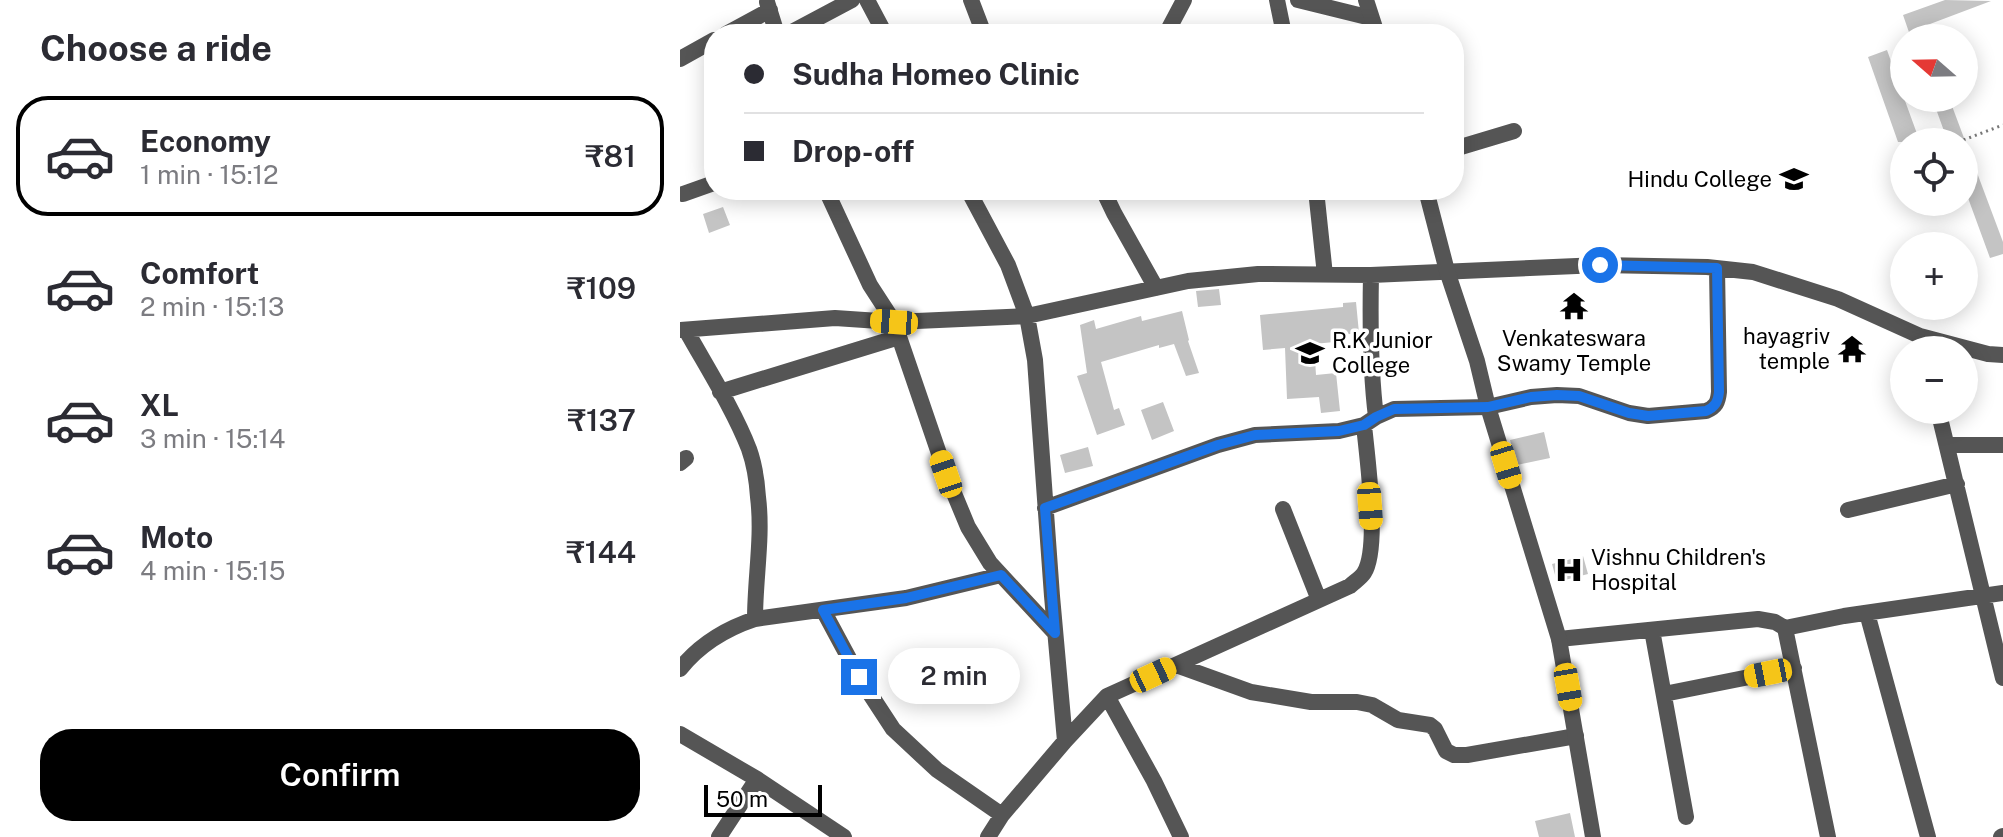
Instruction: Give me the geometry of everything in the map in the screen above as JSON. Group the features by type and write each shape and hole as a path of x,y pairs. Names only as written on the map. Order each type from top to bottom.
{"street":[{"path":"807,24 852,0"},
{"path":"867,0 880,24"},
{"path":"971,0 980,24"},
{"path":"1171,24 1184,0"},
{"path":"1277,0 1282,24"},
{"path":"1298,0 1368,24"},
{"path":"1366,0 1373,24"},
{"path":"740,24 768,5"},
{"path":"680,59 704,46"},
{"path":"1464,146 1514,131"},
{"path":"683,194 704,187"},
{"path":"831,200 870,285 896,329 946,474 968,527 990,563 1055,633"},
{"path":"973,200 1008,265 1027,316 1035,360 1065,741"},
{"path":"1108,200 1156,288"},
{"path":"1317,200 1325,275"},
{"path":"1429,200 1447,271 1477,361 1488,407 1559,639 1593,837"},
{"path":"720,392 896,329 1027,316 1188,281 1258,274 1371,275 1600,265 1717,268 1753,272 1838,299 1909,336"},
{"path":"1045,508 1218,445 1255,435 1339,431 1394,409 1488,407 1531,397 1557,395 1579,396 1629,413 1648,416 1706,411 1718,402 1719,392 1717,268"},
{"path":"988,837 1002,815 1107,696 1350,586 1364,574 1372,533 1371,275"},
{"path":"755,619 760,537 758,496 749,450 720,392 683,330 835,318 896,329"},
{"path":"1978,352 2003,355"},
{"path":"1942,424 2003,678"},
{"path":"1947,445 2003,445"},
{"path":"1848,510 1957,484"},
{"path":"1283,509 1319,600"},
{"path":"680,669 717,635 732,626 755,619 906,598 1001,575"},
{"path":"1559,639 1758,619 1775,622 1785,628 2003,593"},
{"path":"823,610 859,677 893,729 937,770 1002,815"},
{"path":"1867,613 1928,837"},
{"path":"1785,628 1828,837"},
{"path":"1652,630 1686,817"},
{"path":"1176,665 1251,692 1311,702 1372,705 1398,720 1430,725 1446,751 1454,755 1576,736"},
{"path":"1664,694 1794,668"},
{"path":"1107,696 1181,837"},
{"path":"680,734 757,779 844,837"},
{"path":"719,837 757,779"}],"path":[{"path":"1978,134 2003,125"}],"building":[{"path":"1945,0 1991,1 1930,24 1906,24 1903,15"},
{"path":"1887,50 1890,58 1890,112 1909,112 1915,128 1893,128 1868,57"},
{"path":"1937,112 1954,112 1960,128 1943,128"},
{"path":"1978,175 2003,242 2003,254 1990,258 1975,216 1978,216"},
{"path":"723,207 730,225 709,233 703,214"},
{"path":"1219,289 1221,305 1198,307 1196,291"},
{"path":"1356,302 1359,333 1333,336 1334,342 1314,344 1316,375 1336,373 1340,411 1321,413 1319,397 1287,399 1285,348 1263,350 1260,315 1343,307 1343,303"},
{"path":"1182,311 1199,373 1186,376 1174,344 1159,348 1159,345 1101,362 1114,410 1119,408 1125,425 1097,435 1077,376 1087,373 1080,325 1094,320 1096,329 1141,316 1142,321"},
{"path":"1163,402 1174,431 1152,440 1141,410"},
{"path":"1544,432 1550,458 1517,465 1510,440"},
{"path":"1088,447 1093,466 1065,473 1060,455"},
{"path":"1583,556 1588,574 1557,582 1552,564"},
{"path":"1570,813 1575,837 1539,837 1535,821"}],"place":[{"name":"Hindu College","path":"1794,179"},
{"name":"Venkateswara Swamy Temple","path":"1574,306"},
{"name":"hayagriv temple","path":"1852,349"},
{"name":"R.K Junior College","path":"1310,353"},
{"name":"Vishnu Children's Hospital","path":"1569,570"}],"route":[{"path":"859,677 823,610 906,598 1001,575 1055,633 1045,508 1218,445 1255,435 1339,431 1364,425 1394,409 1488,407 1531,397 1557,395 1579,396 1629,413 1648,416 1713,408 1718,402 1719,392 1717,268 1600,265"}]}
